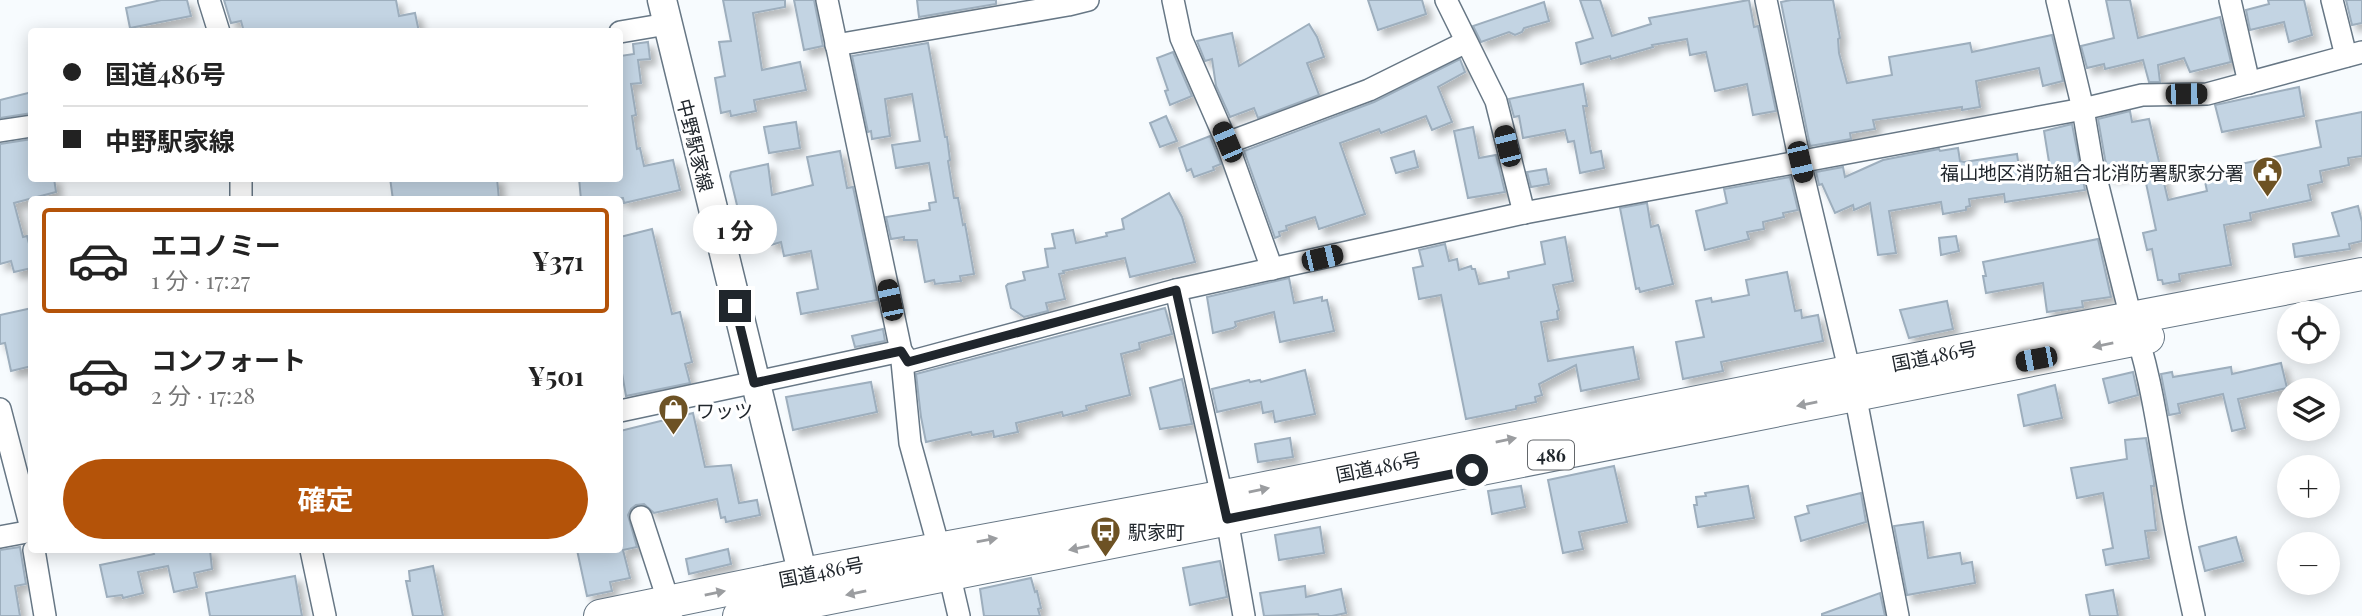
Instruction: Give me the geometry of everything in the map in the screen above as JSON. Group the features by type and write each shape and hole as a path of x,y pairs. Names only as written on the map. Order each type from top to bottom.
{"highway":[{"name":"国道486号","path":"739,616 944,561 2135,328 2362,274"},
{"name":"国道486号","path":"2135,328 2362,295"},
{"name":"国道486号","path":"600,616 808,598"}],"main road":[{"name":"中野駅家線","path":"664,12 808,598"}],"street":[{"path":"209,0 218,28"},
{"path":"827,0 901,351 910,443 960,616"},
{"path":"836,45 1088,0"},
{"path":"1172,0 1181,38 1227,142 1272,269"},
{"path":"1446,0 1496,101 1524,214"},
{"path":"1766,0 1800,162 1852,383 1898,616"},
{"path":"2057,0 2083,109 2092,162 2135,328 2194,616"},
{"path":"2230,0 2249,83"},
{"path":"901,351 908,362 1176,290 1524,214 2083,109 2142,95 2207,94 2354,54 2332,0"},
{"path":"623,31 664,12"},
{"path":"1227,142 1369,90 1466,42"},
{"path":"0,131 28,127"},
{"path":"1176,290 1244,616"},
{"path":"623,410 901,351"},
{"path":"0,409 3,436 28,522"},
{"path":"641,517 671,609"},
{"path":"0,537 28,532"},
{"path":"34,553 45,616"},
{"path":"312,553 325,616"}],"building":[{"path":"161,0 187,0 191,16 130,28 126,8"},
{"path":"224,0 396,0 399,16 415,13 418,28 243,28 241,21 231,23"},
{"path":"723,0 785,0 785,7 753,13 762,70 800,62 806,90 754,100 756,111 731,116 730,111 721,113 715,78 725,76 719,42 731,41"},
{"path":"794,0 814,0 823,46 804,50"},
{"path":"917,0 996,0 996,4 919,17"},
{"path":"1368,0 1422,0 1426,14 1378,30"},
{"path":"1580,0 1600,0 1612,36 1651,24 1649,18 1749,0 1754,27 1758,26 1776,111 1753,115 1747,84 1715,91 1706,52 1690,55 1687,39 1652,45 1653,47 1611,59 1610,56 1581,64 1576,43 1593,38"},
{"path":"1833,0 1840,38 1839,53 1847,83 1892,75 1889,57 1970,43 1972,52 2052,35 2063,81 2043,86 2039,68 1976,81 1980,107 1962,110 1962,107 1873,120 1875,129 1850,133 1851,139 1810,146 1781,2"},
{"path":"2106,0 2130,0 2138,38 2220,17 2231,62 2190,72 2184,58 2158,65 2160,82 2149,82 2143,60 2105,69 2104,64 2087,68 2081,46 2114,38"},
{"path":"2268,0 2304,0 2312,35 2289,42 2284,22 2250,30 2246,10 2269,4"},
{"path":"2346,0 2362,0 2362,23 2352,25"},
{"path":"1544,2 1549,21 1524,28 1515,35 1509,32 1481,42 1473,26"},
{"path":"1309,24 1324,57 1307,63 1319,95 1258,118 1254,108 1230,117 1216,86 1212,59 1205,61 1197,41 1232,33 1239,66"},
{"path":"648,42 650,59 638,60 641,83 631,84 636,115 632,116 637,149 640,148 644,166 673,160 680,190 624,203 623,196 581,196 579,182 623,182 623,56 634,54 633,44"},
{"path":"928,43 947,137 954,198 958,198 963,225 965,224 974,274 960,276 961,281 935,284 934,280 925,282 917,240 904,240 904,237 891,239 886,217 930,210 929,203 936,202 929,163 896,168 892,145 920,141 912,94 885,99 890,136 872,139 871,131 868,132 852,56"},
{"path":"1173,52 1192,96 1170,105 1157,58"},
{"path":"1460,59 1465,72 1438,87 1452,122 1432,130 1426,116 1381,133 1379,129 1340,143 1365,214 1319,229 1315,217 1286,226 1287,230 1279,232 1280,236 1275,238 1244,151 1374,102"},
{"path":"1583,84 1587,106 1583,106 1591,153 1601,151 1604,168 1580,173 1574,141 1568,142 1565,130 1523,138 1519,116 1514,117 1509,99"},
{"path":"2299,87 2304,116 2222,132 2215,105"},
{"path":"28,93 28,114 0,118 0,100"},
{"path":"2130,111 2132,122 2149,119 2168,200 2207,191 2203,172 2321,147 2316,121 2362,112 2362,156 2348,158 2349,165 2320,171 2322,182 2308,185 2311,200 2250,213 2251,220 2224,225 2231,265 2179,274 2180,281 2163,284 2162,280 2158,280 2152,249 2147,250 2143,233 2156,230 2143,169 2109,177 2105,159 2098,119"},
{"path":"1166,116 1177,141 1160,147 1150,123"},
{"path":"796,122 800,148 769,153 764,127"},
{"path":"2072,124 2085,190 2005,202 2004,194 1969,199 1970,206 1966,207 1966,210 1943,214 1941,202 1889,211 1896,253 1878,255 1870,203 1854,210 1853,205 1835,213 1822,184 1819,185 1816,172 1843,167 1845,177 1883,160 1958,148 1960,161 1964,162 2017,154 2020,174 2050,168 2044,131"},
{"path":"1473,127 1479,158 1496,155 1505,192 1468,198 1454,131"},
{"path":"1210,136 1221,164 1213,167 1214,170 1194,177 1191,169 1187,171 1179,148"},
{"path":"28,140 28,182 55,182 56,192 28,196 28,199 14,203 23,237 27,236 28,240 28,269 14,272 11,261 0,264 0,144"},
{"path":"840,151 847,188 853,187 877,300 801,314 797,293 818,289 811,251 784,256 781,242 771,245 766,220 742,226 730,176 731,172 768,164 772,195 813,185 807,157"},
{"path":"1414,151 1418,167 1396,173 1391,158"},
{"path":"1546,169 1549,184 1531,187 1527,172"},
{"path":"1790,177 1798,210 1763,222 1764,229 1747,232 1749,239 1705,250 1696,211 1727,203 1724,189"},
{"path":"391,182 497,182 499,196 392,196"},
{"path":"1169,193 1182,217 1195,262 1130,277 1125,258 1063,271 1064,273 1059,274 1065,299 1046,303 1048,311 1024,317 1011,308 1006,286 1025,280 1023,272 1048,267 1045,249 1055,248 1052,234 1073,230 1076,243 1107,236 1106,233 1124,229 1122,219"},
{"path":"1647,203 1651,227 1659,227 1673,284 1640,292 1639,288 1636,289 1620,208"},
{"path":"2358,206 2362,222 2362,241 2349,244 2350,249 2295,257 2293,244 2339,236 2332,213"},
{"path":"652,229 672,314 680,312 692,362 685,364 690,383 626,396 623,379 623,236"},
{"path":"1956,236 1959,251 1941,255 1939,238"},
{"path":"1565,237 1573,281 1553,285 1559,310 1558,319 1541,322 1548,361 1633,347 1639,379 1581,391 1576,365 1539,384 1542,395 1535,397 1536,402 1466,419 1441,295 1419,299 1413,268 1423,266 1419,250 1445,244 1449,261 1457,259 1459,270 1471,266 1475,269 1479,284 1509,278 1508,272 1545,264 1541,242"},
{"path":"2098,239 2111,297 2082,301 2083,307 2047,312 2043,283 1986,293 1983,262"},
{"path":"1787,272 1795,311 1801,310 1802,318 1818,315 1823,341 1721,362 1723,371 1683,379 1676,342 1704,337 1696,301 1711,298 1712,302 1749,295 1746,280"},
{"path":"1289,278 1294,303 1322,297 1322,301 1327,300 1334,331 1280,342 1274,312 1235,322 1236,326 1233,328 1213,333 1207,297"},
{"path":"1947,301 1953,329 1909,338 1900,310"},
{"path":"1165,308 1172,334 1139,343 1140,349 1121,354 1130,395 1086,406 1087,410 1063,416 1062,412 1016,423 1018,432 994,437 993,431 972,435 971,432 926,442 916,374"},
{"path":"28,309 28,367 11,371 5,343 0,344 0,315"},
{"path":"883,329 885,341 855,347 852,336"},
{"path":"2281,364 2285,378 2277,378 2277,390 2238,399 2245,428 2232,431 2223,394 2178,404 2180,413 2169,415 2161,374 2172,372 2173,377 2231,367 2232,374"},
{"path":"1305,370 1315,414 1275,422 1273,411 1263,413 1261,402 1217,412 1212,389 1249,380 1261,382"},
{"path":"2133,372 2138,395 2109,403 2103,379"},
{"path":"1182,379 1192,424 1160,429 1150,388"},
{"path":"871,382 877,412 793,430 786,397"},
{"path":"2055,385 2062,418 2024,426 2018,395"},
{"path":"693,413 705,467 731,465 739,503 757,500 760,515 726,522 725,517 721,518 717,499 654,513 644,504 636,505 628,515 637,547 623,550 623,430"},
{"path":"1290,438 1293,457 1258,462 1255,444"},
{"path":"2146,438 2154,482 2154,486 2151,486 2156,530 2145,531 2149,558 2106,565 2103,550 2113,548 2103,493 2077,498 2071,468 2127,459 2125,440"},
{"path":"1614,466 1627,522 1579,532 1583,549 1563,553 1548,480"},
{"path":"1521,486 1525,507 1492,514 1488,491"},
{"path":"1748,486 1754,518 1698,527 1694,505 1697,505 1696,497"},
{"path":"1861,493 1866,522 1801,541 1795,517 1809,513 1807,506"},
{"path":"1923,522 1928,558 1960,553 1962,564 1972,562 1975,583 1907,595 1894,526"},
{"path":"1320,527 1324,553 1279,560 1275,535"},
{"path":"2236,537 2243,561 2205,571 2199,547"},
{"path":"20,547 26,584 15,586 20,616 0,616 0,550"},
{"path":"728,549 731,564 689,574 686,559"},
{"path":"623,550 630,578 610,582 612,591 587,596 578,553 623,553"},
{"path":"210,553 212,569 194,573 197,587 174,592 168,566 138,572 143,593 123,598 122,595 107,597 100,565 154,554"},
{"path":"1220,561 1227,597 1190,605 1183,568"},
{"path":"433,566 443,616 413,616 406,581 410,581 409,571"},
{"path":"295,576 302,616 210,616 206,593"},
{"path":"1031,578 1035,592 1037,591 1040,616 984,616 980,589"},
{"path":"1305,586 1306,597 1341,589 1346,613 1332,616 1264,616 1260,593"},
{"path":"2113,590 2118,616 2090,616 2086,595"},
{"path":"1880,593 1885,616 1822,616 1822,614"}],"place":[{"name":"福山地区消防組合北消防署駅家分署","path":"2267,199"},
{"name":"ワッツ","path":"673,437"},
{"name":"駅家町","path":"1105,558"}],"route":[{"path":"735,306 754,383 901,351 908,362 1176,290 1227,519 1472,470"}]}
